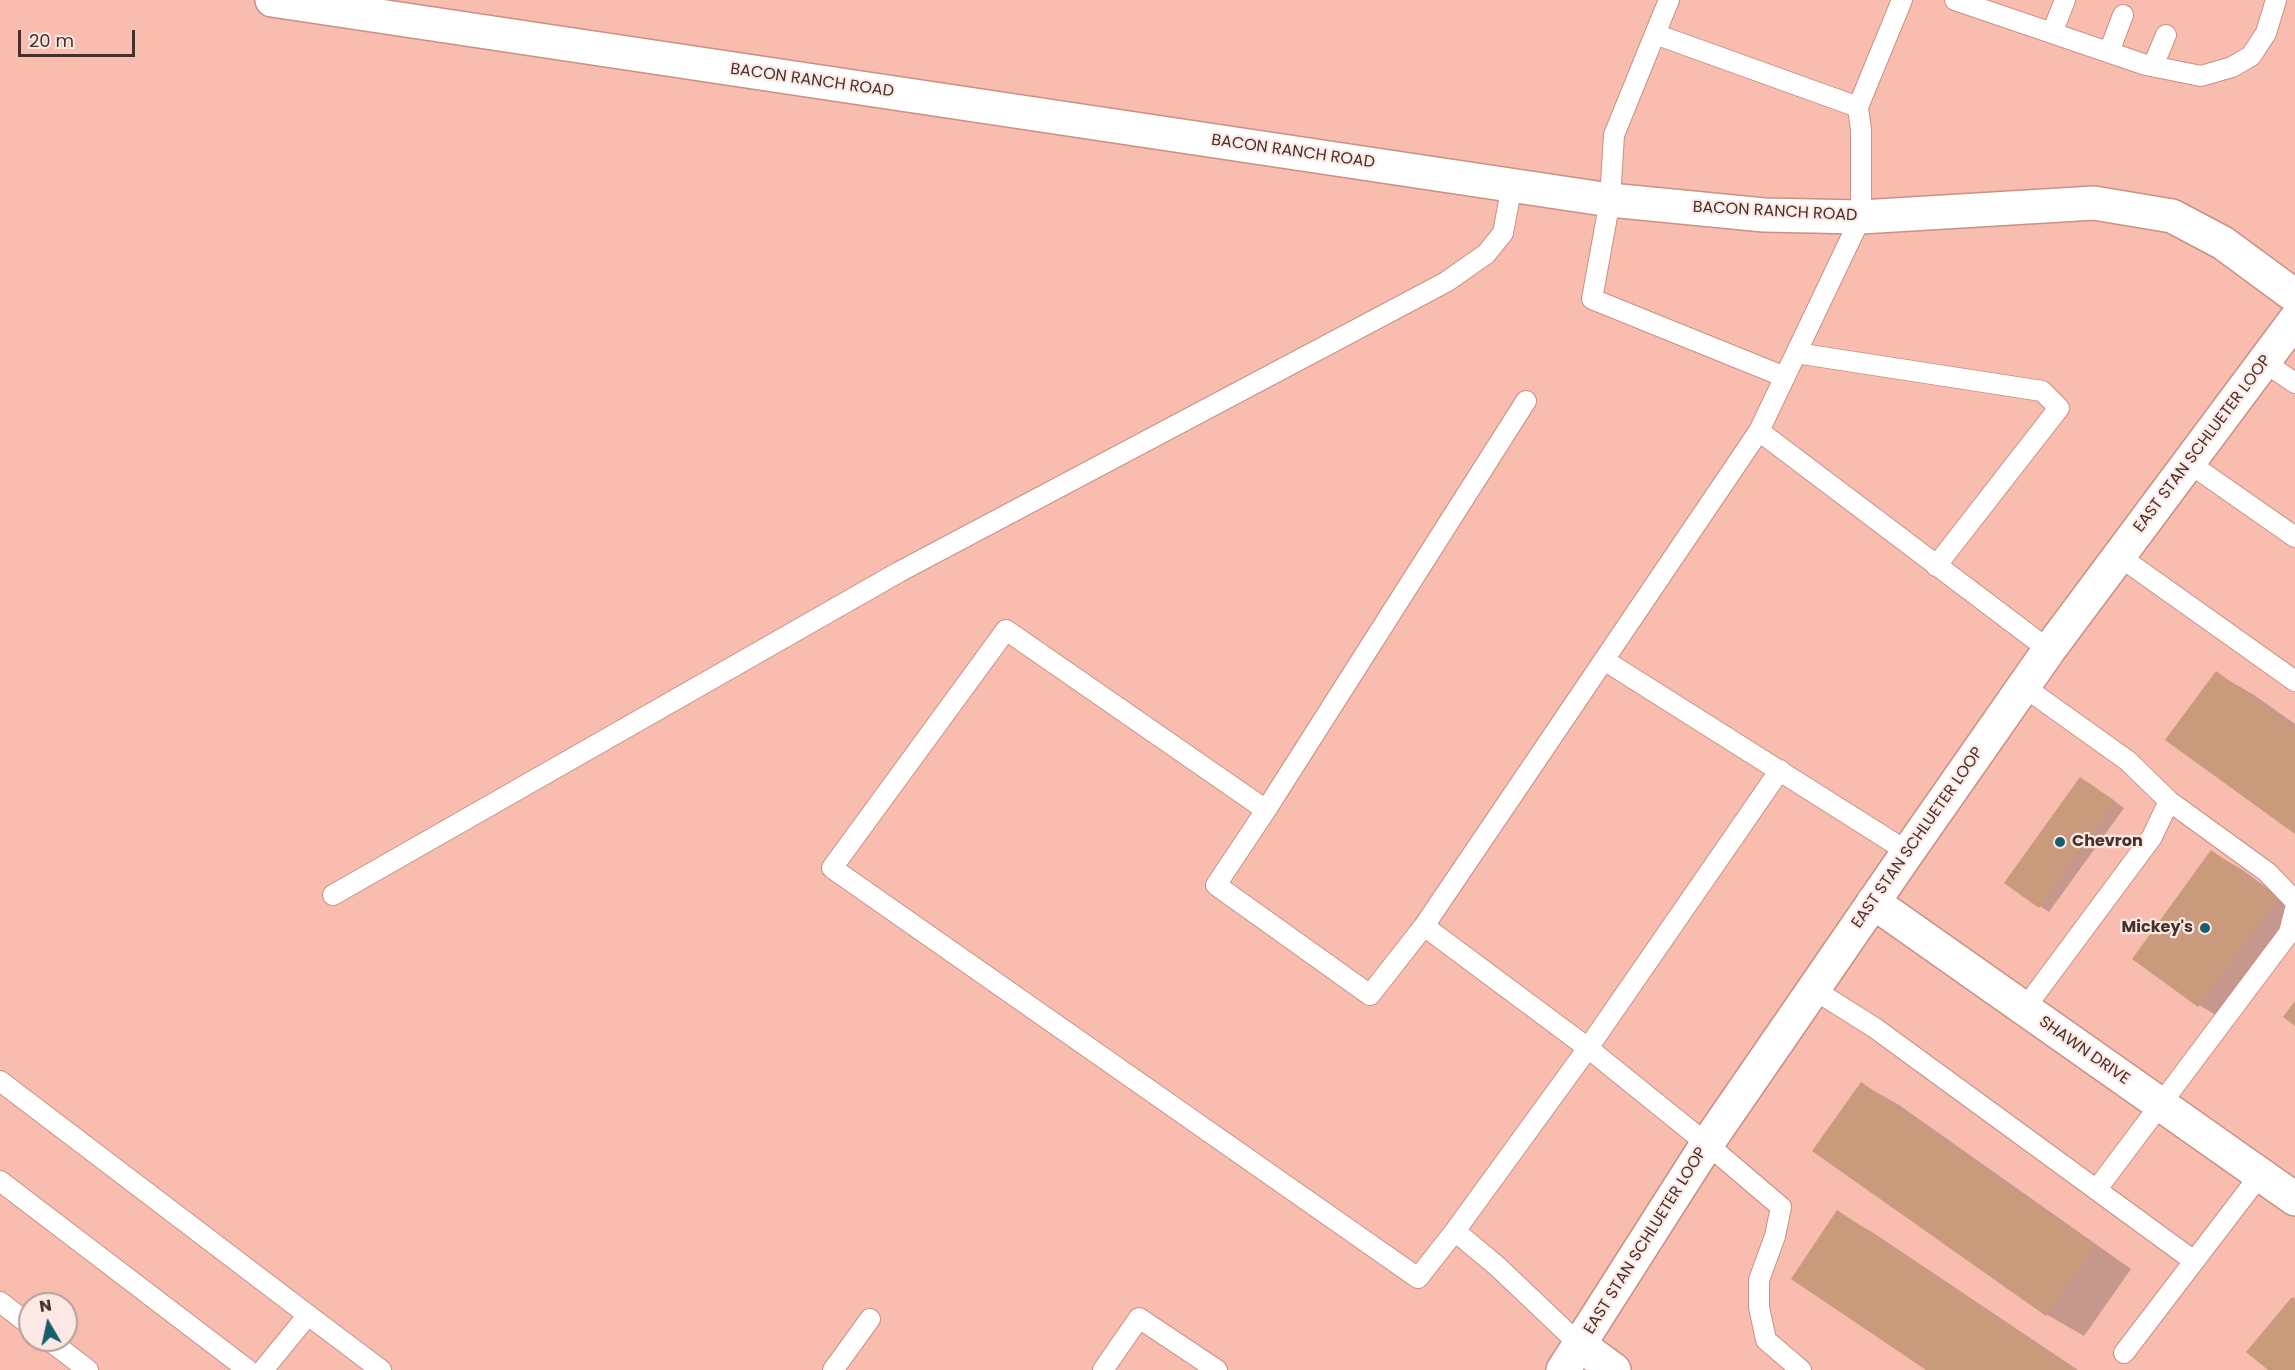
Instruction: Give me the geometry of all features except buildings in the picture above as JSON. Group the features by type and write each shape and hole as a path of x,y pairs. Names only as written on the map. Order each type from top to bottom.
{"street":[{"name":"BACON RANCH ROAD","path":"272,0 1610,200 1764,215 1861,217 2094,203 2172,216 2223,243 2295,296"},
{"name":"EAST STAN SCHLUETER LOOP","path":"1571,1358 1707,1144 2023,686 2295,320"},
{"name":"SHAWN DRIVE","path":"1873,902 2295,1199"},
{"path":"1571,1358 1614,1370"}],"lane":[{"path":"1669,0 1614,135 1610,200 1592,299 1785,377"},
{"path":"1526,401 1216,885 1370,995 1424,926 1759,431 1861,217 1861,130 1858,107 1902,0"},
{"path":"1955,0 1997,7 2052,33 2153,66 2201,76 2232,67 2251,56 2266,33 2276,0"},
{"path":"2052,33 2065,0"},
{"path":"2109,52 2123,15"},
{"path":"1654,34 1858,107"},
{"path":"2153,66 2166,36"},
{"path":"333,895 899,572 1446,282 1486,254 1503,233 1512,185"},
{"path":"1797,353 2042,391 2060,408 1936,566"},
{"path":"2264,362 2295,383"},
{"path":"1759,431 2049,650"},
{"path":"2189,462 2295,537"},
{"path":"2119,556 2295,681"},
{"path":"1266,810 1006,630 832,868 1418,1278 1455,1231 1588,1048 1780,770"},
{"path":"1604,660 1908,852"},
{"path":"2023,686 2128,761 2169,801 2267,872 2295,901"},
{"path":"2025,1008 2152,837 2169,801"},
{"path":"2097,1189 2289,933 2295,909"},
{"path":"1424,926 1588,1048 1781,1207 1775,1236 1759,1280 1759,1307 1766,1340 1801,1370"},
{"path":"1813,989 1875,1028 2194,1261"},
{"path":"0,1081 381,1370"},
{"path":"2124,1353 2260,1175"},
{"path":"0,1181 248,1370"},
{"path":"1455,1231 1498,1267 1571,1358"},
{"path":"0,1302 18,1316"},
{"path":"263,1370 308,1315"},
{"path":"1103,1370 1139,1318 1217,1370"},
{"path":"833,1370 870,1319"},
{"path":"65,1352 88,1370"}],"place":[{"name":"Chevron","path":"2060,842"},
{"name":"Mickey's","path":"2205,928"}]}
